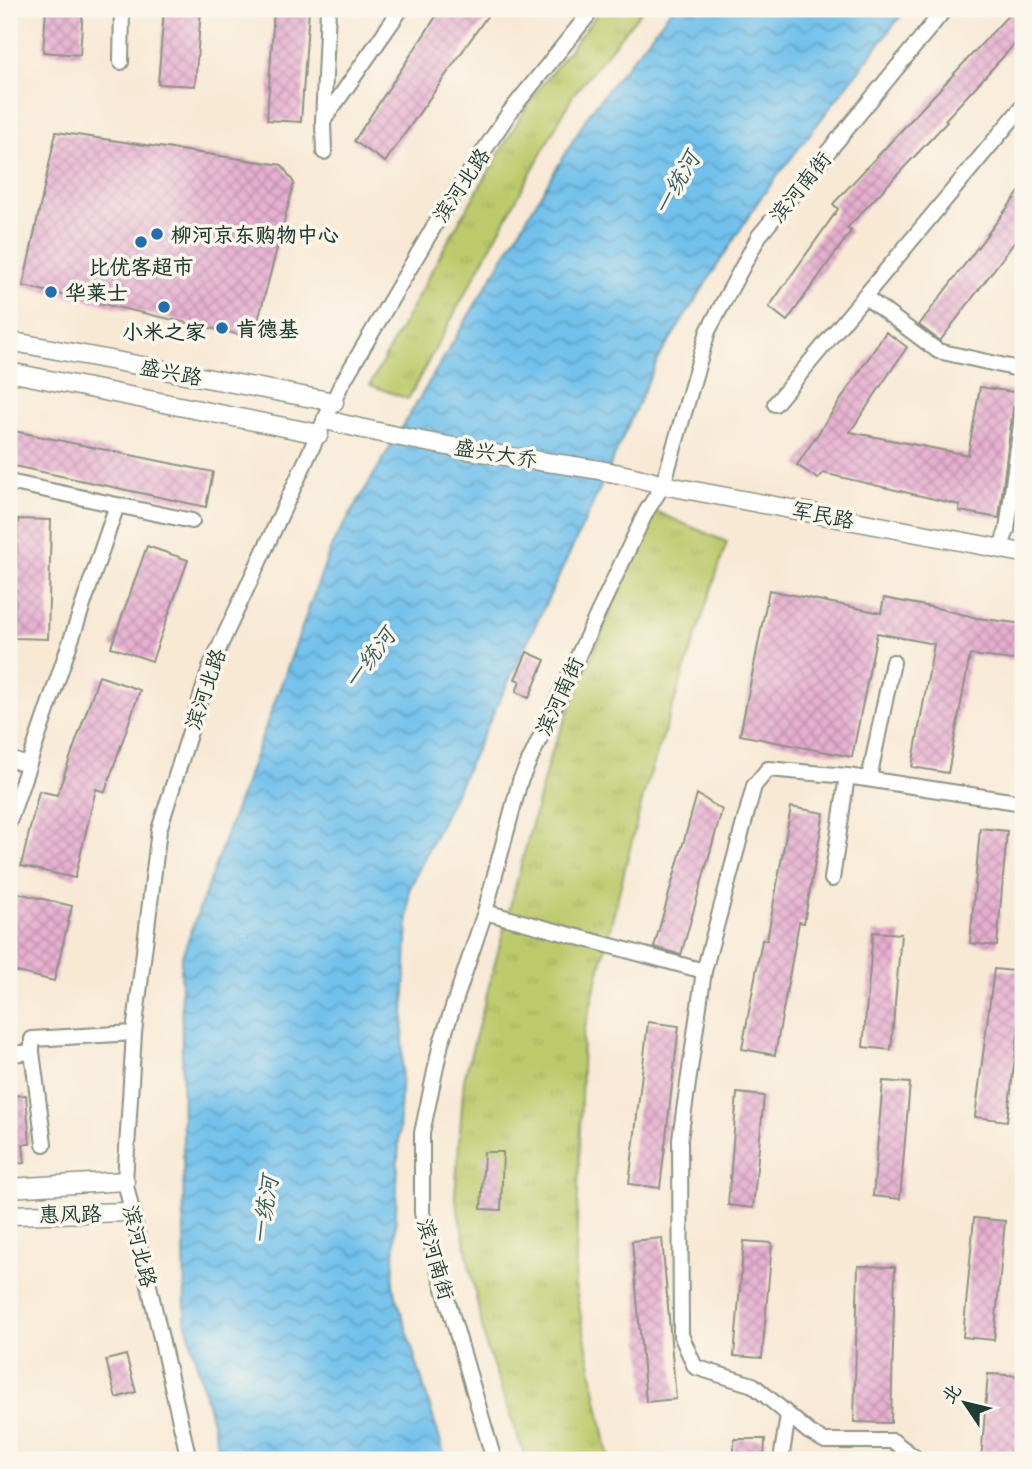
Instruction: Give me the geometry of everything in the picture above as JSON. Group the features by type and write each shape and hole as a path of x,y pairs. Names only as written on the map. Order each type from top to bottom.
{"street":[{"path":"121,62 122,9"},
{"path":"324,152 328,9"},
{"path":"323,122 401,9"},
{"name":"滨河北路","path":"189,1460 125,1181 134,1033 159,830 211,665 341,385 439,218 509,113 593,9"},
{"name":"滨河南街","path":"494,1460 422,1213 422,1133 442,1043 485,912 520,781 640,524 663,485 708,331 760,236 945,9"},
{"path":"775,404 1023,106"},
{"path":"864,296 938,351 1023,370"},
{"name":"盛兴路","path":"9,341 334,402"},
{"name":"盛兴路","path":"9,372 322,427 368,430"},
{"path":"1000,549 1007,530 1023,409"},
{"name":"盛兴大乔","path":"368,430 475,451 624,474"},
{"name":"军民路","path":"624,474 663,485 1023,552"},
{"path":"9,482 192,521"},
{"path":"9,822 117,505"},
{"path":"869,779 893,662"},
{"path":"9,759 28,765"},
{"path":"918,1460 893,1441 825,1441 809,1432 753,1385 695,1367 681,1335 680,1139 704,971 754,786 768,769 847,776 1023,803"},
{"path":"832,878 847,776"},
{"path":"485,912 704,971"},
{"path":"44,1144 32,1039 134,1033"},
{"path":"9,1054 32,1052"},
{"path":"9,1188 125,1181"},
{"name":"惠风路","path":"9,1215 132,1212"},
{"path":"781,1460 788,1415"}],"green space":[{"path":"601,9 643,9 573,95 408,399 370,385 445,246 531,99"},
{"path":"652,510 727,542 644,793 583,1036 575,1286 609,1460 526,1460 486,1345 455,1196 464,1080 550,756"}],"water":[{"name":"一统河","path":"672,9 906,9 759,200 659,357 585,521 409,890 393,1285 446,1460 222,1460 185,1319 181,959 332,545 590,112"}],"building":[{"path":"46,9 83,9 80,55 43,52"},
{"path":"164,9 201,9 195,86 158,84"},
{"path":"274,9 309,9 301,122 267,120"},
{"path":"441,9 492,9 385,162 354,141"},
{"path":"1014,9 1023,9 1023,35 945,120 947,122 847,228 851,231 787,321 769,307 838,209 833,204"},
{"name":"柳河京东购物中心","path":"56,132 282,165 294,183 258,321 245,336 23,286"},
{"path":"1023,187 1023,231 940,341 919,325"},
{"path":"886,332 907,347 850,432 968,455 980,387 1020,393 1013,408 999,518 959,511 960,505 823,473 818,479 797,465"},
{"path":"9,430 213,472 206,507 9,465"},
{"path":"18,519 51,520 48,639 14,638"},
{"path":"147,546 188,560 152,661 111,647"},
{"path":"769,590 881,613 884,598 977,618 1023,624 1023,661 970,655 948,773 912,767 934,644 877,633 852,757 740,735"},
{"path":"527,652 545,660 529,698 516,692 520,681 515,679"},
{"path":"99,676 140,690 105,792 96,789 75,878 21,866 39,791 57,795"},
{"path":"697,794 722,810 681,955 654,947"},
{"path":"791,807 824,813 804,923 799,922 775,1055 742,1049 762,940 767,940"},
{"path":"980,828 1007,831 997,946 970,943"},
{"path":"18,893 72,906 54,981 9,970 9,931"},
{"path":"873,932 901,934 891,1050 863,1047"},
{"path":"994,969 1023,972 1023,994 1007,1121 975,1117"},
{"path":"648,1022 679,1026 660,1188 629,1184"},
{"path":"883,1081 910,1083 900,1199 873,1196"},
{"path":"737,1093 764,1096 753,1208 728,1205"},
{"path":"26,1095 30,1144 23,1144 25,1163 9,1164 9,1096"},
{"path":"484,1152 503,1152 501,1210 481,1209"},
{"path":"974,1218 1005,1221 994,1340 963,1337"},
{"path":"662,1238 676,1399 646,1402 632,1241"},
{"path":"744,1241 772,1243 762,1358 734,1356"},
{"path":"858,1266 895,1267 891,1423 854,1422"},
{"path":"126,1355 136,1392 116,1398 106,1360"},
{"path":"988,1374 1023,1376 1017,1460 981,1460"},
{"path":"734,1439 765,1439 764,1460 734,1460"}],"place":[{"name":"柳河京东购物中心","path":"157,234"},
{"name":"比优客超市","path":"141,242"},
{"name":"华莱士","path":"51,292"},
{"name":"小米之家","path":"164,307"},
{"name":"肯德基","path":"222,328"}]}
